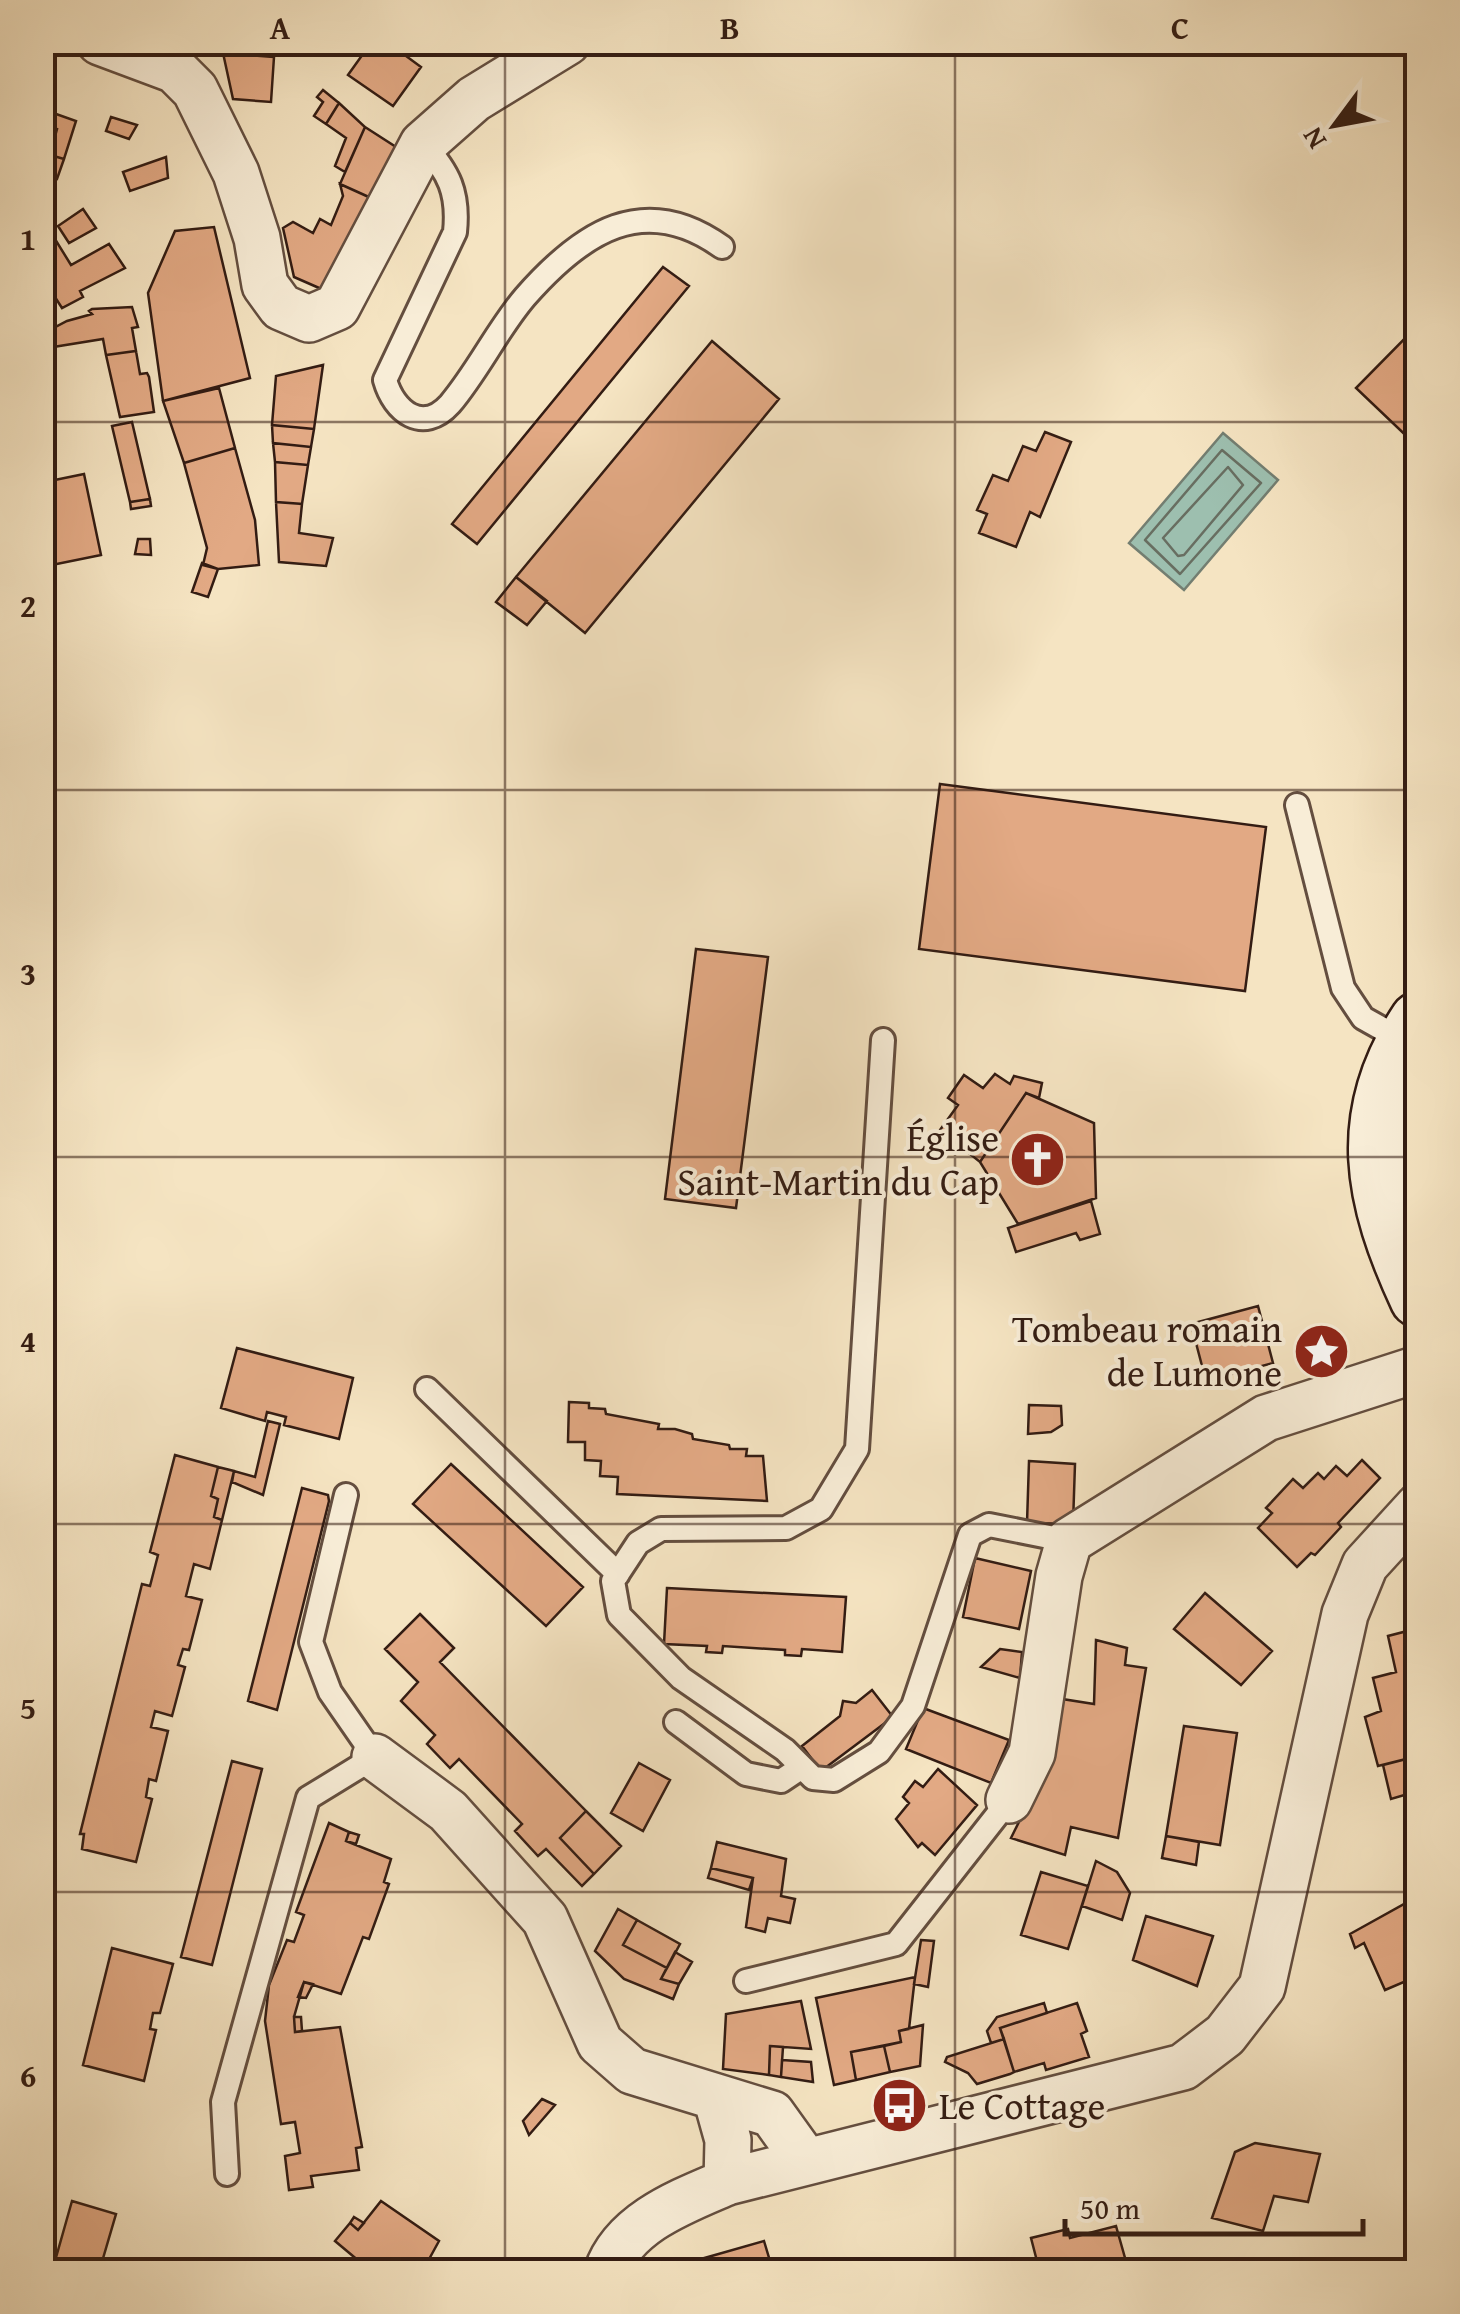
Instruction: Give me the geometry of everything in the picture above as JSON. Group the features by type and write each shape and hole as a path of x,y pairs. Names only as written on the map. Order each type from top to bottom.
{"main road":[{"path":"1406,1054 1377,1109 1378,1185 1418,1299"}],"street":[{"path":"114,45 175,70 195,90 236,173 257,238 265,285 281,308 309,320 337,308 423,144 474,99 567,42"},
{"path":"1009,1800 1032,1754 1060,1576 1070,1541 1266,1418 1418,1369"},
{"path":"607,2272 612,2256 660,2210 728,2182 1182,2068 1225,2035 1262,1986 1345,1614 1366,1565 1418,1507"},
{"path":"375,1756 448,1811 510,1874 545,1919 600,2043 632,2071 772,2114 805,2160"},
{"path":"716,2097 728,2140 728,2182"}],"lane":[{"path":"423,144 452,180 458,208 455,232 385,380 390,400 410,418 430,419 448,405 524,298 561,262 607,230 661,218 698,230 722,247"},
{"path":"1297,806 1343,988 1362,1018 1406,1054"},
{"path":"883,1040 857,1449 821,1509 786,1528 661,1529 638,1543 613,1581 619,1615 681,1678 813,1778 834,1780 879,1752 913,1706 970,1535 989,1524 1070,1541"},
{"path":"427,1389 618,1574"},
{"path":"227,2174 223,2102 308,1798 375,1756 330,1692 311,1642 346,1496"},
{"path":"676,1722 746,1774 781,1781 802,1766"},
{"path":"746,1981 896,1944 1009,1800"}],"water":[{"path":"1223,433 1278,480 1184,590 1129,543"}],"building":[{"path":"362,42 387,42 421,67 393,106 348,75 368,47"},
{"path":"223,53 274,57 271,102 233,99"},
{"path":"323,90 339,103 326,124 314,116 323,102 317,97"},
{"path":"339,103 365,127 345,172 335,166 346,138 326,124"},
{"path":"42,109 76,121 64,159 50,155 57,129 42,124"},
{"path":"111,117 137,125 129,139 106,131"},
{"path":"42,124 57,129 50,155 64,159 57,179 42,174"},
{"path":"365,127 396,147 371,198 340,184"},
{"path":"166,157 168,178 130,191 123,172"},
{"path":"340,184 371,198 326,291 294,277 283,228 293,222 313,233 320,219 331,225 343,196"},
{"path":"83,209 96,228 69,243 58,226"},
{"path":"214,227 250,378 163,401 148,293 175,231"},
{"path":"50,231 71,265 109,244 125,268 80,291 83,297 62,308 42,277 42,236"},
{"path":"663,267 689,286 477,544 452,524"},
{"path":"132,307 138,327 132,328 136,351 106,355 103,339 47,348 46,332 67,321 92,314 92,309"},
{"path":"1418,325 1418,447 1356,388"},
{"path":"712,341 779,399 585,633 516,577"},
{"path":"136,351 140,374 147,373 149,377 154,412 120,417 106,355"},
{"path":"323,365 314,429 272,425 276,376"},
{"path":"219,388 235,448 184,463 163,401"},
{"path":"132,422 150,499 130,502 112,426"},
{"path":"272,425 314,429 311,447 273,443"},
{"path":"1045,432 1071,442 1040,517 1030,512 1016,547 979,533 987,514 977,510 993,475 1008,481 1023,446 1036,451"},
{"path":"273,443 311,447 308,465 275,462"},
{"path":"235,448 255,520 259,565 218,569 203,565 207,548 184,463"},
{"path":"275,462 308,465 302,504 276,502"},
{"path":"42,468 45,482 84,474 101,555 42,567"},
{"path":"150,499 151,506 131,509 130,502"},
{"path":"276,502 302,504 299,533 333,538 326,566 279,562"},
{"path":"138,539 150,539 151,555 135,554"},
{"path":"202,563 218,569 208,597 192,592"},
{"path":"516,577 547,601 527,625 496,602"},
{"path":"940,784 1266,827 1245,991 919,949"},
{"path":"696,949 768,957 736,1208 665,1199"},
{"path":"995,1074 1010,1084 1014,1076 1042,1083 1039,1098 1026,1093 980,1162 940,1130 958,1105 948,1098 964,1075 983,1088"},
{"name":"Église Saint-Martin du Cap","path":"1026,1093 1094,1123 1096,1198 1018,1224 980,1162"},
{"path":"1091,1201 1100,1234 1080,1240 1076,1233 1016,1252 1008,1228"},
{"path":"1258,1306 1273,1363 1206,1381 1191,1324"},
{"path":"237,1348 353,1378 339,1439 284,1425 286,1417 267,1412 265,1421 221,1408"},
{"path":"569,1402 589,1403 589,1408 605,1409 606,1414 659,1424 658,1429 675,1429 692,1434 693,1439 729,1445 730,1449 747,1449 746,1456 763,1456 767,1501 617,1494 618,1477 600,1476 601,1461 585,1460 585,1442 568,1442"},
{"path":"1029,1405 1061,1406 1062,1425 1051,1432 1028,1434"},
{"path":"268,1421 280,1424 263,1495 232,1482 234,1471 255,1477"},
{"path":"175,1455 218,1467 211,1496 218,1499 214,1517 222,1520 210,1569 194,1564 186,1596 202,1600 189,1650 183,1649 178,1665 185,1667 172,1716 155,1711 151,1727 168,1731 156,1781 149,1779 146,1797 152,1799 136,1862 82,1849 84,1834 80,1834 142,1584 150,1586 158,1555 150,1552"},
{"path":"1362,1460 1380,1478 1338,1523 1341,1527 1315,1555 1311,1553 1297,1567 1258,1528 1272,1513 1266,1508 1293,1479 1303,1488 1318,1473 1324,1479 1336,1466 1347,1476"},
{"path":"1029,1461 1075,1464 1073,1524 1027,1523"},
{"path":"451,1464 583,1587 546,1626 413,1504"},
{"path":"218,1467 234,1471 222,1520 214,1517 218,1499 211,1496"},
{"path":"302,1488 328,1495 329,1501 277,1710 248,1701"},
{"path":"975,1558 1031,1571 1019,1629 963,1617"},
{"path":"667,1588 846,1597 842,1652 802,1649 801,1656 785,1655 785,1650 723,1646 722,1653 706,1652 707,1646 664,1644"},
{"path":"1205,1593 1272,1651 1241,1685 1174,1629"},
{"path":"1418,1599 1418,1756 1378,1766 1365,1717 1381,1711 1373,1678 1396,1672 1388,1636 1411,1630 1406,1613"},
{"path":"420,1614 454,1648 440,1662 586,1811 560,1838 594,1874 582,1886 546,1849 538,1856 515,1831 522,1824 459,1759 450,1768 427,1744 435,1735 401,1701 418,1682 385,1649"},
{"path":"1096,1640 1127,1648 1125,1665 1146,1668 1118,1838 1071,1827 1065,1855 1011,1838 1040,1779 1062,1699 1094,1704"},
{"path":"1000,1649 1022,1652 1020,1678 981,1667"},
{"path":"872,1690 893,1717 821,1771 802,1746 840,1716 843,1701 856,1703"},
{"path":"923,1708 1009,1740 991,1783 906,1749"},
{"path":"1184,1726 1237,1733 1220,1845 1166,1836"},
{"path":"1418,1756 1418,1791 1391,1799 1383,1765"},
{"path":"232,1761 262,1769 212,1965 181,1957"},
{"path":"639,1763 670,1780 643,1831 611,1813"},
{"path":"938,1769 977,1805 935,1855 922,1843 918,1847 896,1819 909,1803 903,1797 915,1781 923,1787"},
{"path":"586,1811 621,1846 594,1874 560,1838"},
{"path":"329,1823 349,1832 346,1841 391,1859 384,1882 389,1884 369,1939 363,1937 341,1994 304,1982 294,2017 295,2032 340,2027 362,2147 356,2148 359,2170 311,2176 313,2187 289,2190 285,2156 300,2153 295,2122 281,2124 265,2021 269,1985 287,1940 294,1942 304,1915 296,1912"},
{"path":"349,1832 359,1835 356,1844 346,1841"},
{"path":"1166,1836 1199,1842 1196,1865 1162,1858"},
{"path":"717,1842 786,1859 781,1896 795,1899 790,1923 768,1918 765,1932 746,1927 753,1878 711,1868"},
{"path":"1096,1861 1117,1872 1130,1893 1122,1920 1082,1906"},
{"path":"711,1868 753,1878 749,1890 708,1878"},
{"path":"1041,1872 1088,1886 1068,1949 1021,1935"},
{"path":"1406,1903 1410,1909 1418,1905 1418,1976 1385,1990 1364,1943 1355,1948 1350,1934"},
{"path":"618,1909 637,1920 623,1945 667,1968 661,1979 679,1984 673,1999 624,1979 595,1951"},
{"path":"1146,1916 1213,1936 1197,1986 1133,1960"},
{"path":"637,1920 680,1944 667,1968 623,1945"},
{"path":"921,1940 934,1941 928,1987 914,1984"},
{"path":"112,1948 173,1964 160,2013 153,2013 150,2029 156,2030 144,2081 83,2065"},
{"path":"675,1952 692,1962 679,1984 661,1979"},
{"path":"915,1977 909,2029 899,2031 901,2042 851,2052 856,2080 834,2085 816,1998"},
{"path":"304,1982 313,1984 306,1998 298,1997"},
{"path":"801,2001 811,2049 770,2046 769,2075 723,2069 726,2014"},
{"path":"1044,2003 1047,2013 1000,2028 1004,2039 991,2043 987,2031 997,2017"},
{"path":"1077,2003 1087,2031 1081,2034 1089,2057 1046,2070 1044,2063 1014,2072 1000,2028"},
{"path":"294,2017 301,2017 302,2031 295,2032"},
{"path":"923,2025 920,2066 890,2072 884,2046 901,2042 899,2031"},
{"path":"1004,2039 1014,2072 1010,2074 977,2084 968,2073 945,2062 947,2057"},
{"path":"770,2046 783,2047 781,2077 769,2075"},
{"path":"884,2046 890,2072 856,2080 851,2052"},
{"path":"782,2060 811,2062 813,2082 781,2077"},
{"path":"542,2099 555,2105 529,2135 523,2121"},
{"path":"1255,2143 1320,2154 1308,2202 1274,2196 1263,2231 1212,2218 1235,2152"},
{"path":"72,2201 116,2214 99,2272 76,2272 55,2261"},
{"path":"381,2201 439,2241 422,2272 372,2272 335,2241 350,2223 358,2230"},
{"path":"354,2217 364,2223 358,2230 350,2223"},
{"path":"1116,2226 1129,2272 1050,2272 1048,2264 1038,2265 1031,2238 1068,2229 1070,2238"},
{"path":"764,2241 770,2261 777,2259 780,2272 688,2272 702,2267 701,2259"},
{"path":"923,2259 927,2272 871,2272"},
{"path":"190,2260 193,2261 221,2272 186,2272"},
{"path":"476,2261 499,2270 503,2272 472,2272"}],"place":[{"name":"Église Saint-Martin du Cap","path":"1038,1160"},
{"name":"Tombeau romain de Lumone","path":"1321,1351"},
{"name":"Le Cottage","path":"900,2106"}]}
